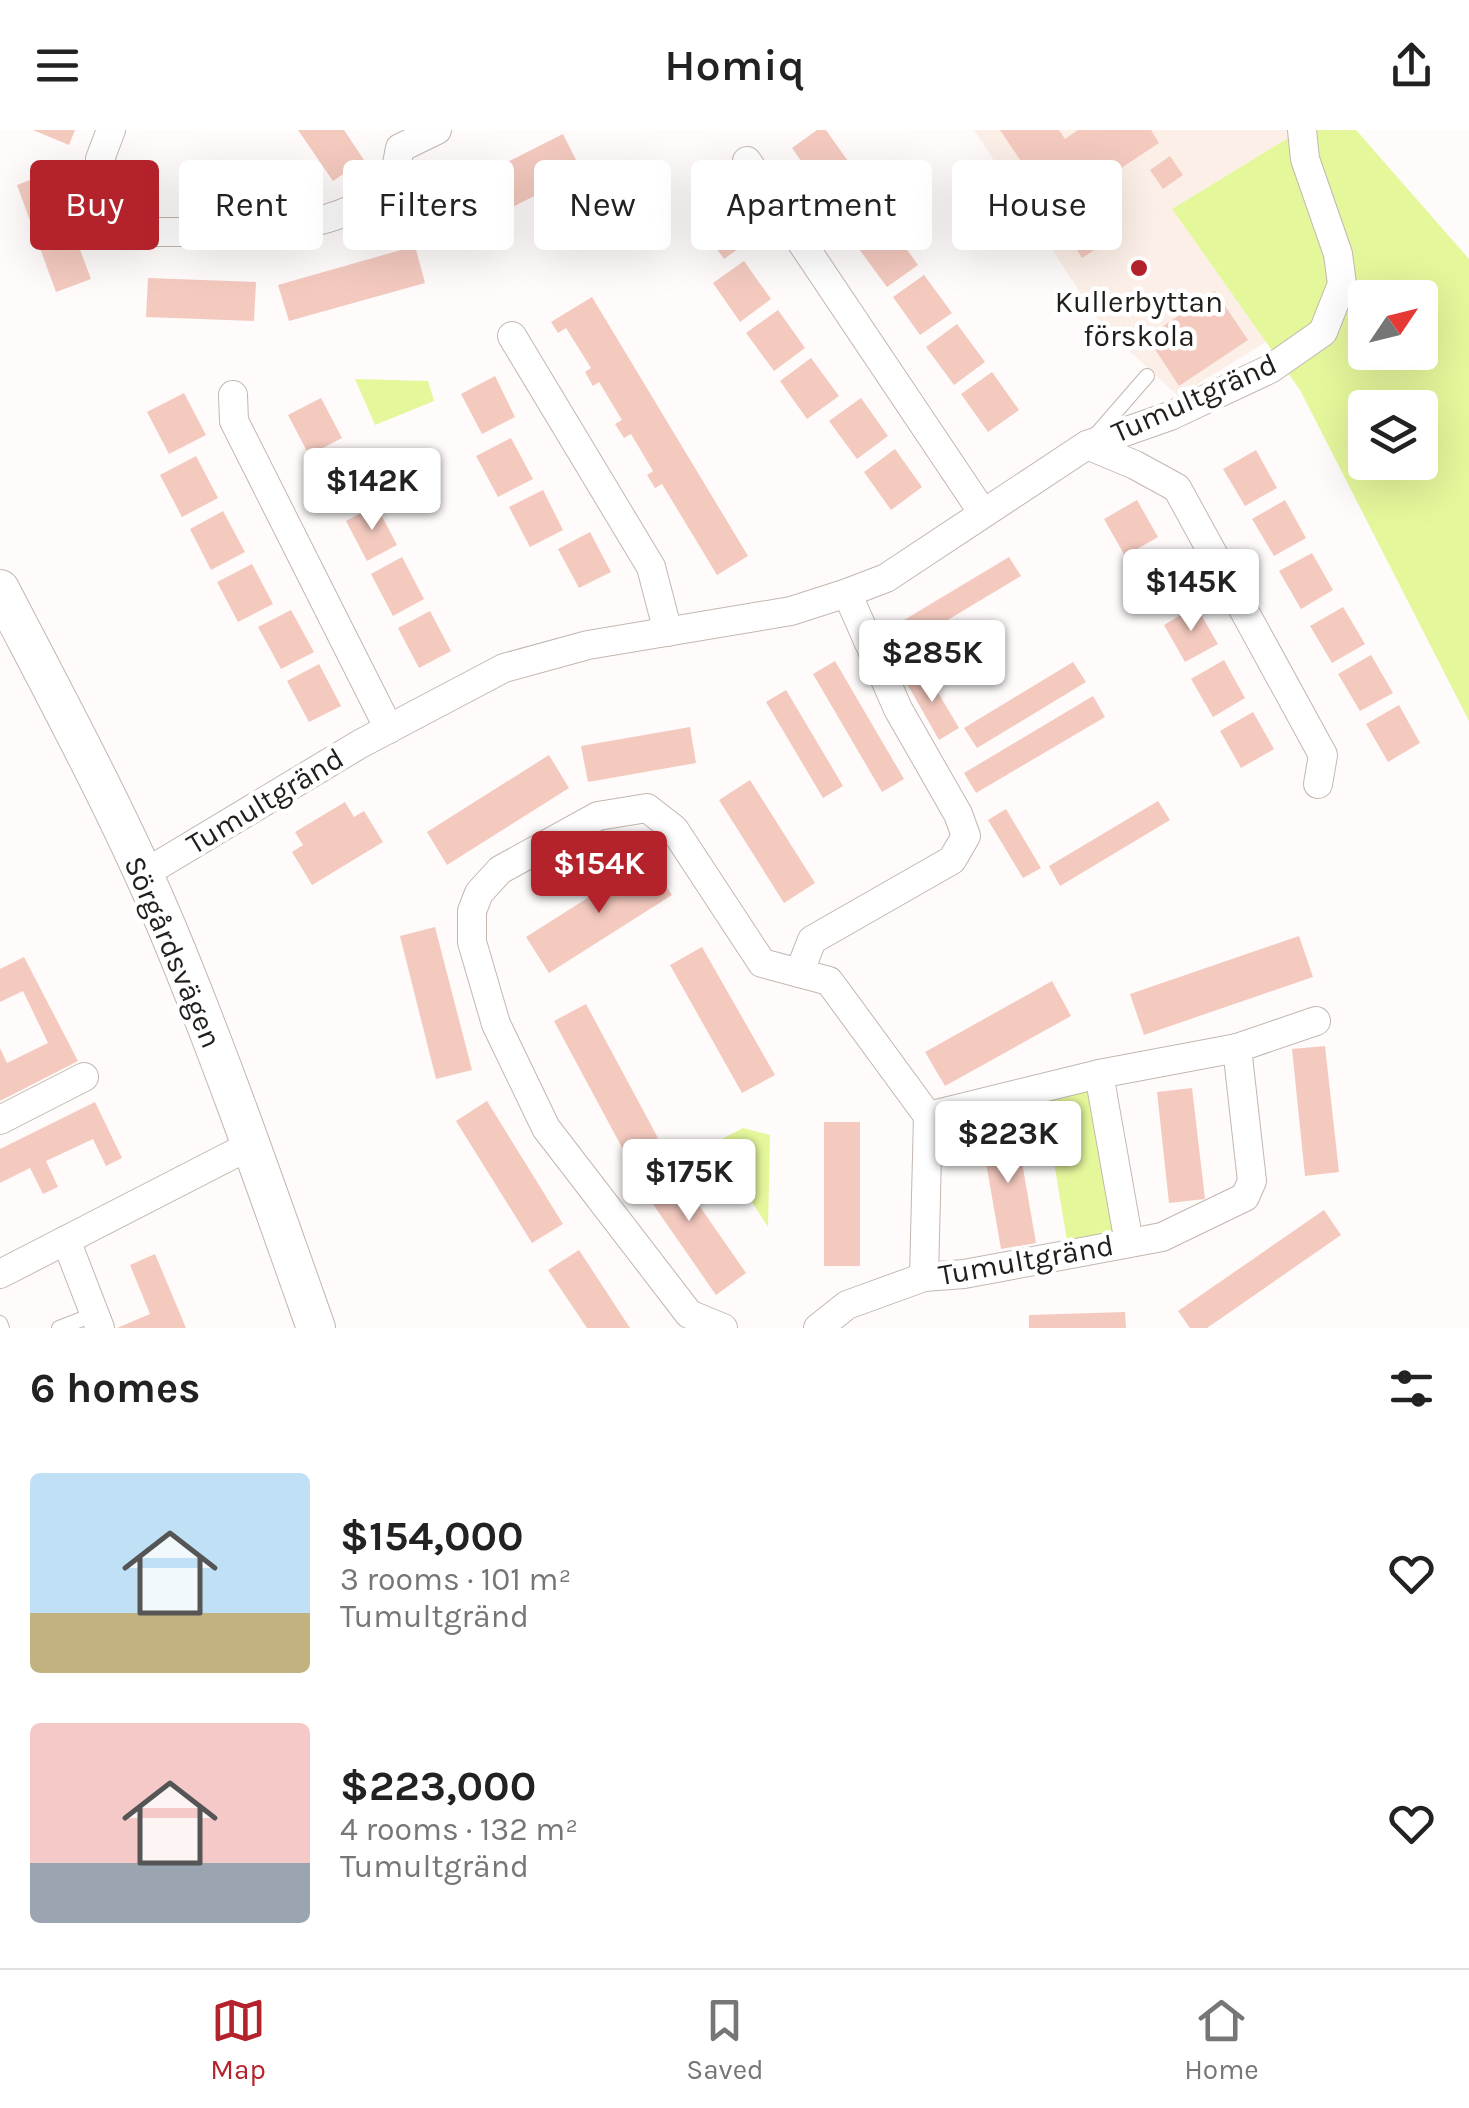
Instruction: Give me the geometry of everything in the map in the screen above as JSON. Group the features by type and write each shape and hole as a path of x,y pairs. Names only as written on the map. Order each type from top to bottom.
{"street":[{"path":"112,130 100,159 125,224 143,232 284,230 348,210 362,205 393,176 394,139 436,130"},
{"name":"Tumultgränd","path":"142,875 389,729 504,668 588,645 792,611 886,578 1087,445 1170,416 1254,376 1323,332 1342,284 1338,254 1305,160 1302,130"},
{"path":"806,250 983,513"},
{"path":"512,336 651,568 668,632"},
{"path":"233,396 234,421 389,729"},
{"name":"Tumultgränd","path":"1087,445 1135,464 1177,488 1323,755 1318,784"},
{"name":"Sörgårdsvägen","path":"0,589 72,728 167,928 316,1328"},
{"path":"798,974 812,940 952,860 966,836 958,814 898,709 848,593"},
{"path":"723,1328 688,1314 546,1128 496,1024 472,942 472,911 479,893 500,870 598,816 647,808 674,829 762,963 829,981 928,1116 1099,1074 1237,1048 1316,1020"},
{"name":"Tumultgränd","path":"818,1328 847,1304 924,1278 1162,1237 1245,1197 1252,1180 1237,1048"},
{"name":"Tumultgränd","path":"1099,1074 1128,1243"},
{"path":"0,1120 84,1077"},
{"name":"Tumultgränd","path":"924,1278 928,1116"},
{"path":"0,1274 251,1145"},
{"path":"66,1240 98,1321"}],"lane":[{"name":"Tumultgränd","path":"1087,445 1147,376"},
{"path":"59,1328 98,1321"}],"shaded area":[{"name":"Kullerbyttan förskola","path":"974,130 1301,130 1172,209 1266,342 1178,396 1102,326 1052,250 1122,250 1122,160 994,160"}],"green space":[{"path":"1301,130 1356,130 1469,259 1469,721 1300,390 1172,209"},
{"path":"355,379 428,381 434,401 375,425"},
{"path":"1090,1088 1113,1234 1067,1241 1043,1095"},
{"path":"743,1128 770,1135 768,1227 714,1143"}],"building":[{"path":"33,130 75,130 69,145"},
{"path":"298,130 344,130 364,160 343,160 343,174 333,181 323,160 319,160"},
{"path":"817,130 826,130 847,160 801,160 792,148"},
{"path":"1000,130 1059,130 1065,139 1078,130 1151,130 1159,143 1122,168 1122,160 1020,160"},
{"path":"563,134 576,160 534,160 534,196 514,206 511,160"},
{"path":"1170,156 1183,175 1163,189 1150,170"},
{"path":"30,180 30,221 17,185"},
{"path":"41,250 80,250 91,279 56,292"},
{"path":"401,250 416,250 425,283 289,321 278,285"},
{"path":"718,250 737,250 724,259"},
{"path":"860,250 907,250 918,265 887,287"},
{"path":"1077,250 1094,250 1082,258"},
{"path":"744,261 771,299 740,322 713,283"},
{"path":"924,275 952,313 920,335 893,297"},
{"path":"148,278 256,282 254,321 146,317"},
{"path":"1215,291 1248,340 1179,386 1147,337"},
{"path":"592,297 748,556 717,575 662,484 655,488 647,475 653,471 631,434 624,438 615,424 622,420 599,382 593,386 585,372 591,368 566,328 558,333 551,322"},
{"path":"778,310 805,348 774,371 746,333"},
{"path":"957,324 985,362 954,385 926,347"},
{"path":"811,358 839,396 807,419 780,381"},
{"path":"992,372 1019,410 988,432 961,394"},
{"path":"495,376 515,417 482,434 461,394"},
{"path":"184,393 206,435 169,454 147,412"},
{"path":"321,398 342,438 309,455 288,415"},
{"path":"861,398 888,436 857,459 829,421"},
{"path":"511,438 533,479 498,497 476,456"},
{"path":"895,449 922,487 891,510 864,472"},
{"path":"1256,450 1277,488 1245,506 1223,469"},
{"path":"349,451 370,491 337,508 316,468"},
{"path":"196,456 218,498 182,517 160,475"},
{"path":"543,490 563,530 530,547 509,507"},
{"path":"1137,500 1158,537 1125,556 1104,519"},
{"path":"1285,500 1306,538 1274,556 1252,519"},
{"path":"376,505 397,545 367,561 346,521"},
{"path":"223,511 245,552 211,570 190,529"},
{"path":"590,532 611,572 579,588 558,549"},
{"path":"1168,553 1190,590 1157,609 1135,572"},
{"path":"1312,553 1333,590 1301,609 1279,571"},
{"path":"402,557 424,599 393,616 371,574"},
{"path":"1009,557 1021,576 906,645 894,626"},
{"path":"252,564 273,604 238,622 217,582"},
{"path":"1196,606 1218,644 1185,662 1164,625"},
{"path":"1343,607 1365,644 1332,663 1310,626"},
{"path":"291,610 314,652 281,669 258,627"},
{"path":"430,611 451,651 419,668 398,628"},
{"path":"1371,655 1393,693 1360,711 1338,674"},
{"path":"1224,660 1245,698 1213,717 1191,679"},
{"path":"835,661 904,779 882,792 813,674"},
{"path":"1073,662 1086,682 977,748 964,728"},
{"path":"319,664 341,706 309,722 287,681"},
{"path":"924,669 959,728 939,740 905,680"},
{"path":"786,690 843,786 823,798 766,702"},
{"path":"1093,696 1105,717 976,793 964,773"},
{"path":"1399,705 1420,743 1388,762 1366,724"},
{"path":"1253,712 1274,749 1241,768 1220,731"},
{"path":"690,727 696,763 588,782 581,746"},
{"path":"549,755 569,788 447,865 427,832"},
{"path":"750,780 815,883 784,903 719,800"},
{"path":"1158,801 1170,820 1060,886 1049,866"},
{"path":"345,802 354,817 364,811 383,842 312,885 292,852 303,845 295,832"},
{"path":"1006,809 1041,868 1023,878 988,820"},
{"path":"649,859 672,895 549,973 526,937"},
{"path":"435,927 472,1070 436,1079 400,936"},
{"path":"1299,936 1313,977 1144,1035 1130,994"},
{"path":"702,947 775,1075 742,1093 670,965"},
{"path":"24,957 78,1061 0,1101 0,1048 7,1063 48,1043 23,991 0,1002 0,969"},
{"path":"1052,981 1071,1016 945,1086 925,1052"},
{"path":"586,1004 658,1138 626,1155 554,1021"},
{"path":"1325,1046 1339,1172 1305,1176 1292,1049"},
{"path":"1192,1088 1205,1199 1169,1203 1157,1092"},
{"path":"487,1101 563,1224 532,1243 456,1121"},
{"path":"95,1102 122,1158 106,1166 93,1139 46,1161 58,1187 43,1194 30,1168 0,1183 0,1149"},
{"path":"824,1122 860,1122 860,1266 824,1266"},
{"path":"1015,1122 1036,1243 1001,1249 980,1128"},
{"path":"662,1152 746,1273 716,1295 632,1174"},
{"path":"1324,1210 1341,1235 1207,1328 1190,1328 1178,1311"},
{"path":"579,1250 630,1328 587,1328 548,1270"},
{"path":"155,1254 186,1328 117,1328 150,1314 130,1265"},
{"path":"1125,1312 1126,1328 1029,1328 1029,1315"}],"place":[{"name":"Kullerbyttan förskola","path":"1139,268"}]}
